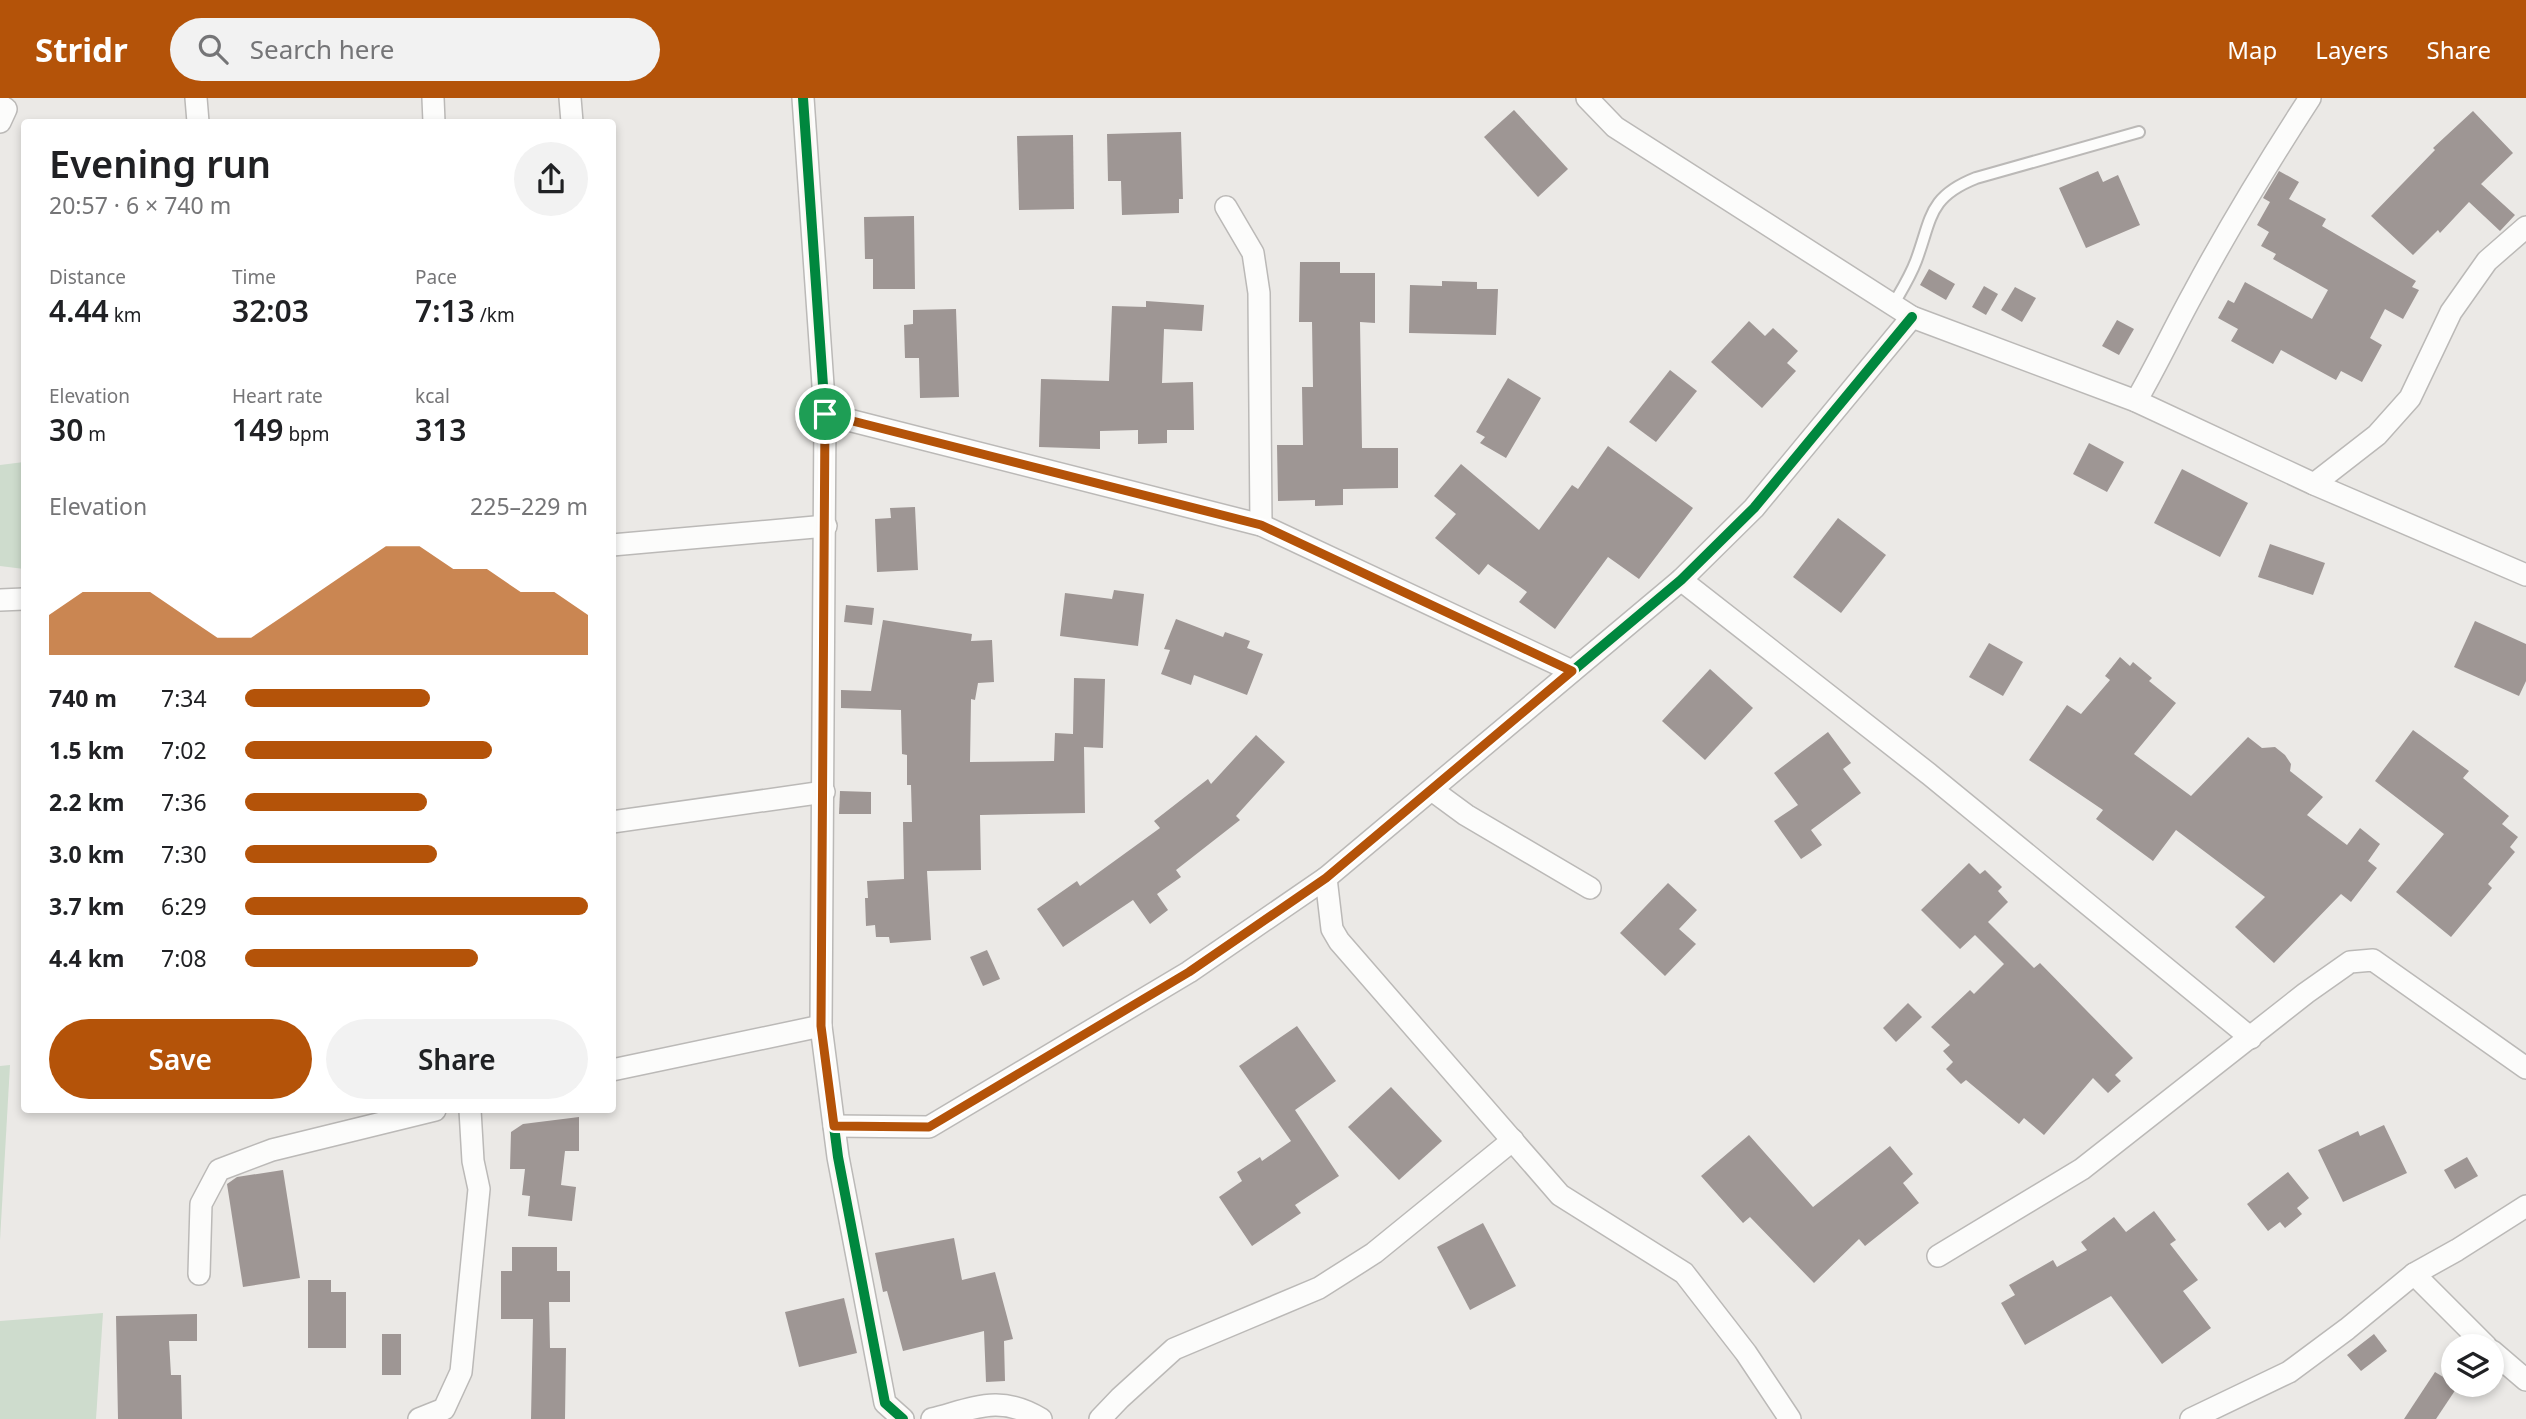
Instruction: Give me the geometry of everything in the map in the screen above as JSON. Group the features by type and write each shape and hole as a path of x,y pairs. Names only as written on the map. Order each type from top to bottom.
{"street":[{"path":"196,98 198,119"},
{"path":"433,98 434,119"},
{"path":"570,98 572,119"},
{"path":"803,98 825,414 821,1026 834,1126 885,1403 903,1419"},
{"path":"1587,98 1615,127 1912,317 2136,401 2315,484 2526,575"},
{"path":"2136,401 2164,353 2193,293 2262,172 2310,98"},
{"path":"1226,207 1253,253 1259,293 1261,525"},
{"path":"2315,484 2377,435 2410,398 2451,312 2487,261 2526,227"},
{"path":"834,1126 929,1127 1189,972 1326,878 1681,580 1754,508 1912,317"},
{"path":"825,414 1261,525 1572,671"},
{"path":"616,545 826,526"},
{"path":"1681,580 1929,774 2251,1038"},
{"path":"0,600 21,599"},
{"path":"1432,790 1466,815 1590,888"},
{"path":"616,821 824,792"},
{"path":"1326,878 1332,929 1339,941 1560,1195 1684,1273 1746,1353 1790,1419"},
{"path":"1938,1256 2082,1169 2350,962 2372,960 2526,1068"},
{"path":"616,1069 821,1026"},
{"path":"200,1274 201,1204 219,1170 272,1150 423,1113"},
{"path":"419,1419 444,1409 461,1373 479,1189 473,1161 470,1113"},
{"path":"1100,1419 1174,1349 1319,1288 1374,1253 1513,1140"},
{"path":"2198,1417 2289,1372 2414,1274 2526,1206"},
{"path":"2414,1274 2474,1334"},
{"path":"2504,1361 2526,1380"},
{"path":"932,1419 993,1404 1016,1406 1041,1419"}],"lane":[{"path":"1893,305 1914,265 1936,205 1944,194 1976,178 2139,132"}],"green space":[{"path":"21,462 21,569 0,566 0,465"},
{"path":"10,1065 0,1240 0,1066"},
{"path":"103,1313 96,1419 0,1419 0,1321"}],"building":[{"path":"1514,110 1568,169 1538,197 1484,137"},
{"path":"2473,111 2513,153 2481,184 2515,215 2500,231 2469,202 2440,233 2438,230 2413,255 2371,216 2435,150 2433,148"},
{"path":"1181,132 1183,199 1179,199 1179,213 1122,215 1121,181 1108,181 1107,134"},
{"path":"1073,135 1074,209 1019,210 1017,136"},
{"path":"2098,171 2103,182 2118,175 2140,225 2086,248 2059,188"},
{"path":"2279,171 2299,182 2289,199 2326,219 2322,226 2416,281 2412,287 2419,290 2403,319 2385,309 2370,338 2382,345 2362,382 2341,371 2336,380 2281,350 2273,364 2231,341 2238,329 2218,318 2228,300 2234,303 2245,282 2312,319 2328,290 2273,259 2276,254 2261,246 2269,232 2257,225 2270,202 2263,198"},
{"path":"914,216 915,289 873,289 873,259 865,259 864,217"},
{"path":"1300,262 1340,262 1340,273 1375,273 1375,323 1360,322 1362,448 1398,448 1398,488 1343,489 1343,505 1315,506 1315,500 1278,501 1277,445 1303,445 1302,387 1313,387 1312,322 1299,322"},
{"path":"1929,269 1955,284 1946,300 1920,285"},
{"path":"1442,281 1477,282 1477,289 1498,289 1496,335 1409,333 1410,285 1442,286"},
{"path":"1984,286 1998,294 1986,315 1972,307"},
{"path":"2015,287 2036,298 2022,322 2001,310"},
{"path":"1146,301 1204,305 1202,331 1164,329 1162,383 1193,382 1194,430 1167,430 1167,443 1138,444 1138,430 1100,431 1100,449 1039,447 1041,379 1109,381 1112,306 1146,307"},
{"path":"956,309 959,397 920,398 919,358 905,358 904,325 913,324 913,310"},
{"path":"2117,320 2134,329 2119,355 2102,346"},
{"path":"1749,321 1765,336 1773,328 1798,351 1787,363 1796,371 1762,408 1711,362"},
{"path":"1670,370 1697,391 1656,442 1629,422"},
{"path":"1508,378 1541,398 1506,458 1480,443 1485,437 1476,432"},
{"path":"2089,443 2124,462 2107,492 2073,474"},
{"path":"1608,446 1693,508 1639,579 1608,557 1555,629 1519,602 1527,592 1488,564 1479,575 1435,538 1456,514 1434,496 1461,464 1539,530 1572,485 1578,489"},
{"path":"2182,469 2248,503 2220,557 2154,523"},
{"path":"915,507 918,570 877,572 875,519 891,518 890,508"},
{"path":"1838,518 1886,555 1841,613 1793,577"},
{"path":"2270,544 2325,563 2313,595 2258,577"},
{"path":"1114,590 1144,594 1138,646 1060,636 1065,593 1112,599"},
{"path":"846,605 874,608 872,625 844,622"},
{"path":"1176,619 1223,637 1225,632 1250,641 1247,648 1263,654 1247,695 1194,675 1191,685 1161,674 1170,650 1164,649"},
{"path":"883,620 972,634 971,641 992,640 994,682 978,683 975,700 971,699 970,762 1054,761 1055,733 1073,734 1074,678 1105,679 1103,748 1084,747 1085,813 980,815 981,870 927,871 931,940 890,943 889,937 876,937 875,925 866,926 867,881 904,879 903,822 912,822 911,785 907,785 907,755 902,754 901,710 841,708 841,690 871,691"},
{"path":"2475,621 2526,644 2526,681 2519,696 2454,667"},
{"path":"1989,643 2023,662 2003,696 1969,677"},
{"path":"2120,657 2130,666 2133,662 2152,678 2149,681 2176,703 2134,754 2191,796 2248,737 2262,748 2275,747 2285,755 2291,764 2290,771 2323,797 2307,815 2347,845 2360,828 2380,844 2368,861 2377,868 2351,902 2341,894 2274,963 2235,927 2265,897 2176,830 2153,861 2096,819 2103,810 2029,760 2067,705 2081,714 2110,680 2105,676"},
{"path":"1710,669 1753,708 1705,760 1662,721"},
{"path":"2413,730 2469,771 2463,778 2509,816 2502,824 2518,837 2510,847 2515,852 2488,884 2492,888 2451,937 2396,892 2444,834 2375,781"},
{"path":"1828,732 1851,763 1843,769 1861,793 1811,830 1822,845 1801,859 1774,821 1798,805 1774,773"},
{"path":"1256,735 1285,762 1236,816 1240,820 1176,870 1181,877 1157,894 1168,910 1150,924 1133,900 1063,947 1037,909 1077,881 1080,886 1160,828 1154,821 1208,779 1211,784"},
{"path":"840,791 871,792 871,814 839,814"},
{"path":"1969,863 1980,874 1985,870 2002,887 1998,891 2008,902 1988,922 2034,968 2040,963 2133,1058 2115,1075 2121,1081 2108,1093 2093,1078 2044,1135 2024,1118 2019,1124 1966,1080 1961,1084 1946,1069 1953,1062 1943,1051 1950,1045 1931,1027 1970,990 1974,994 2004,964 1975,935 1960,949 1921,910"},
{"path":"1668,883 1697,910 1679,929 1696,944 1665,976 1620,933"},
{"path":"987,950 1000,979 983,986 970,957"},
{"path":"1908,1003 1922,1017 1896,1042 1883,1028"},
{"path":"1297,1026 1336,1081 1295,1110 1339,1176 1295,1205 1301,1213 1252,1246 1219,1197 1242,1181 1237,1172 1260,1157 1262,1161 1291,1141 1239,1066"},
{"path":"1391,1087 1442,1141 1399,1180 1348,1127"},
{"path":"579,1117 579,1151 565,1151 561,1185 576,1187 572,1221 528,1216 530,1196 522,1195 525,1169 510,1169 511,1132 523,1124"},
{"path":"2384,1125 2407,1173 2343,1202 2318,1150 2358,1131 2360,1136"},
{"path":"1749,1135 1813,1207 1890,1146 1913,1174 1903,1183 1919,1203 1865,1246 1859,1239 1814,1283 1750,1217 1743,1223 1701,1176"},
{"path":"2467,1157 2478,1176 2455,1189 2444,1170"},
{"path":"283,1170 300,1278 243,1287 227,1184 237,1177"},
{"path":"2288,1172 2309,1198 2297,1208 2302,1214 2285,1228 2280,1222 2268,1231 2247,1204"},
{"path":"2154,1211 2176,1240 2170,1244 2198,1280 2183,1291 2211,1328 2162,1364 2111,1296 2025,1345 2001,1303 2015,1295 2009,1285 2053,1260 2057,1267 2087,1250 2081,1242 2114,1217 2126,1232"},
{"path":"1483,1223 1516,1286 1470,1310 1437,1247"},
{"path":"954,1238 962,1280 995,1272 1013,1339 1004,1341 1005,1381 986,1382 984,1331 903,1351 887,1291 883,1292 875,1253"},
{"path":"512,1247 557,1247 557,1271 570,1271 570,1302 549,1302 550,1348 566,1348 565,1419 531,1419 533,1319 501,1319 501,1271 512,1271"},
{"path":"308,1280 331,1280 331,1292 346,1292 346,1348 308,1348"},
{"path":"844,1298 857,1353 799,1367 785,1312"},
{"path":"197,1314 197,1341 169,1341 171,1375 181,1375 182,1419 118,1419 116,1316"},
{"path":"382,1334 401,1334 401,1375 382,1375"},
{"path":"2374,1334 2387,1351 2361,1371 2347,1355"},
{"path":"2435,1372 2441,1376 2441,1397 2451,1397 2436,1419 2404,1419"}],"cycle path":[{"path":"803,98 825,414 821,1026 838,1157 885,1403 903,1419"},
{"path":"834,1126 929,1127 1189,972 1326,878 1681,580 1754,508 1912,317"}],"route":[{"path":"825,414 1261,525 1572,671 1326,878 1189,972 929,1127 834,1126 821,1026 825,414"}]}
